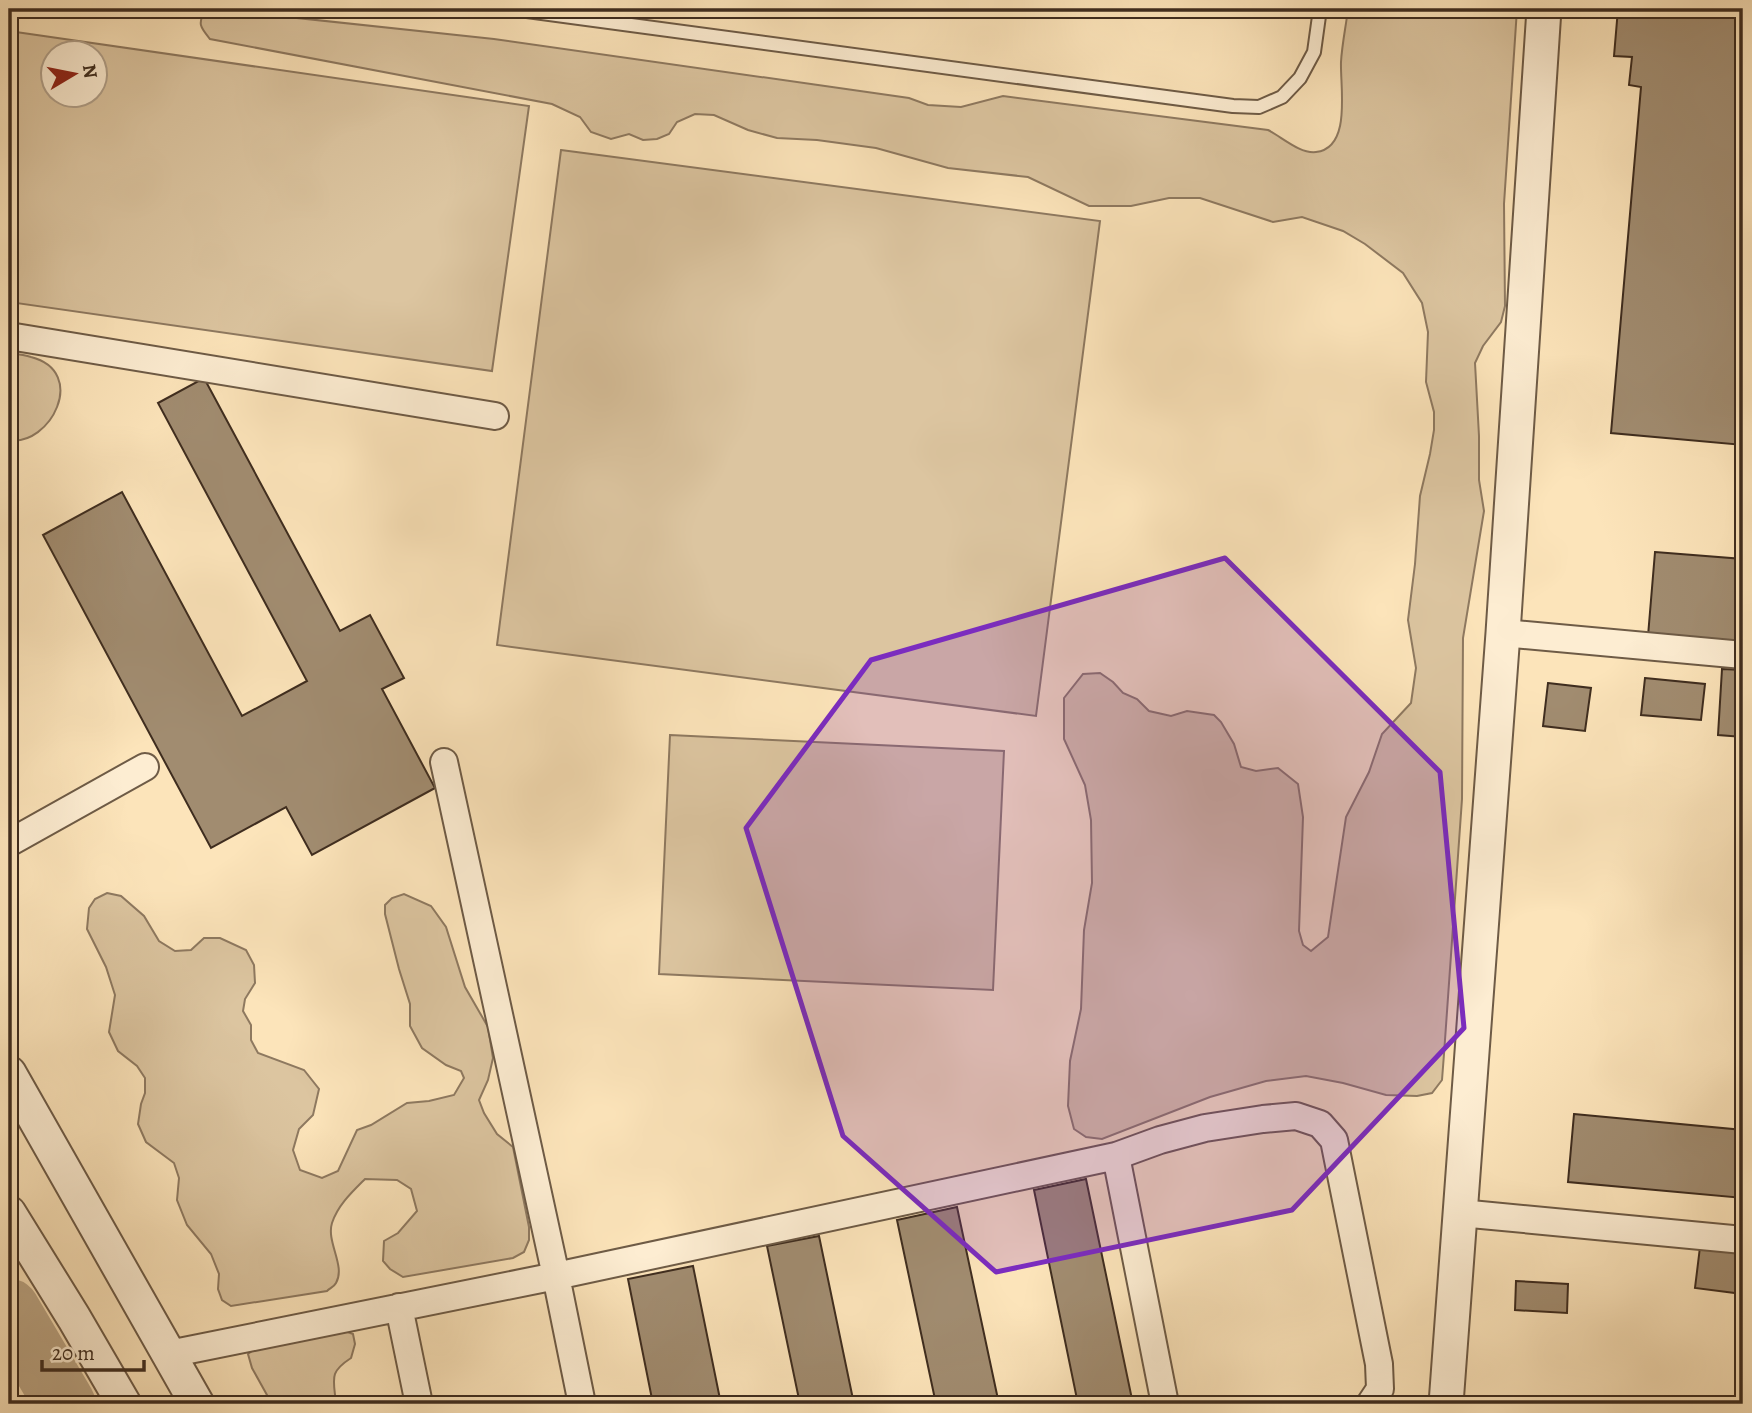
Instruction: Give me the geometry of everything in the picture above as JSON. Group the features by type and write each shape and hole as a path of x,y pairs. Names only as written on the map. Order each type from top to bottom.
{"street":[{"path":"1446,1404 1503,633 1544,9"},
{"path":"9,336 495,416"},
{"path":"1503,633 1743,655"},
{"path":"444,762 582,1404"},
{"path":"9,843 145,767"},
{"path":"9,1073 197,1404"},
{"path":"169,1354 556,1276 1116,1156 1205,1128 1296,1116 1320,1124 1334,1140 1379,1364 1380,1389 1370,1404"},
{"path":"1116,1156 1165,1404"},
{"path":"9,1213 75,1318 124,1404"},
{"path":"1460,1213 1743,1240"},
{"path":"399,1307 419,1404"}],"lane":[{"path":"512,9 1233,106 1259,107 1282,97 1300,78 1314,52 1320,9"}],"highlighted area":[{"path":"1225,558 1440,772 1464,1028 1292,1210 996,1272 843,1136 746,828 871,660"}],"shaded area":[{"path":"213,9 494,39 909,98 928,105 961,107 1003,96 1268,130 1297,148 1316,152 1327,148 1335,140 1342,115 1341,62 1348,9 1517,9 1504,204 1505,306 1501,322 1483,346 1475,363 1479,480 1484,511 1463,638 1462,799 1442,1080 1432,1093 1417,1096 1386,1095 1306,1076 1266,1081 1210,1097 1102,1139 1086,1137 1074,1129 1068,1106 1070,1061 1081,1009 1084,930 1092,883 1091,820 1085,785 1064,739 1064,698 1083,674 1100,673 1123,693 1137,699 1149,711 1171,716 1187,711 1214,715 1234,744 1241,767 1256,771 1278,768 1298,784 1303,817 1299,931 1303,945 1311,951 1328,937 1346,817 1369,772 1382,734 1411,703 1416,668 1408,620 1420,496 1434,430 1434,412 1426,382 1428,332 1422,303 1403,273 1343,231 1302,217 1273,222 1200,198 1169,198 1131,206 1089,206 1028,177 948,168 876,148 777,138 748,130 714,115 695,114 677,122 669,134 657,139 643,140 629,134 611,139 591,132 580,117 552,104 210,39 201,23 205,11"},
{"path":"9,31 58,38 38,38 38,108 108,108 108,45 529,106 492,371 9,302"},
{"path":"561,150 1100,221 1036,716 497,645"},
{"path":"9,353 31,357 48,365 58,377 60,392 57,407 49,421 38,432 24,439 9,440"},
{"path":"670,735 1004,751 993,990 659,974"},
{"path":"107,893 121,896 144,916 159,941 175,951 191,950 204,938 220,938 246,950 254,965 255,983 245,999 243,1011 251,1025 251,1040 258,1053 304,1070 319,1089 313,1115 299,1129 293,1150 300,1170 322,1178 338,1171 357,1130 371,1125 407,1103 454,1095 464,1078 461,1071 446,1065 422,1048 410,1026 410,1004 385,914 385,905 392,898 404,894 431,906 446,927 465,987 488,1027 493,1058 488,1080 479,1100 497,1134 513,1147 529,1227 529,1240 524,1252 513,1258 403,1277 383,1261 384,1241 398,1233 417,1211 411,1189 397,1180 365,1179 350,1194 332,1223 332,1238 339,1269 333,1286 327,1291 231,1306 222,1300 218,1289 219,1274 211,1254 187,1225 177,1200 179,1178 174,1163 146,1142 138,1124 145,1093 145,1078 137,1066 118,1051 109,1032 115,995 106,967 87,929 89,908 95,899"},
{"path":"345,1331 353,1334 355,1344 351,1358 339,1368 334,1377 336,1404 272,1404 252,1368 248,1354 257,1347"}],"building":[{"path":"1618,9 1743,9 1743,445 1611,433 1641,87 1629,85 1632,57 1614,56"},
{"path":"204,378 340,631 370,615 404,678 382,689 435,788 312,855 286,807 211,848 43,535 122,492 242,716 307,681 158,403"},
{"path":"1743,513 1743,537 1740,536"},
{"path":"1655,552 1743,559 1743,644 1648,636"},
{"path":"1722,669 1743,670 1743,737 1718,735"},
{"path":"1645,678 1705,684 1701,720 1641,715"},
{"path":"1548,683 1591,688 1585,731 1543,726"},
{"path":"1574,1114 1743,1130 1743,1198 1568,1182"},
{"path":"1086,1179 1133,1404 1078,1404 1034,1190"},
{"path":"957,1207 999,1404 936,1404 897,1220"},
{"path":"819,1236 854,1404 800,1404 767,1246"},
{"path":"1700,1247 1743,1252 1743,1294 1695,1288"},
{"path":"693,1266 721,1404 653,1404 628,1279"},
{"path":"1516,1281 1568,1284 1567,1313 1515,1310"}],"waterway":[{"path":"9,1309 65,1404"}]}
